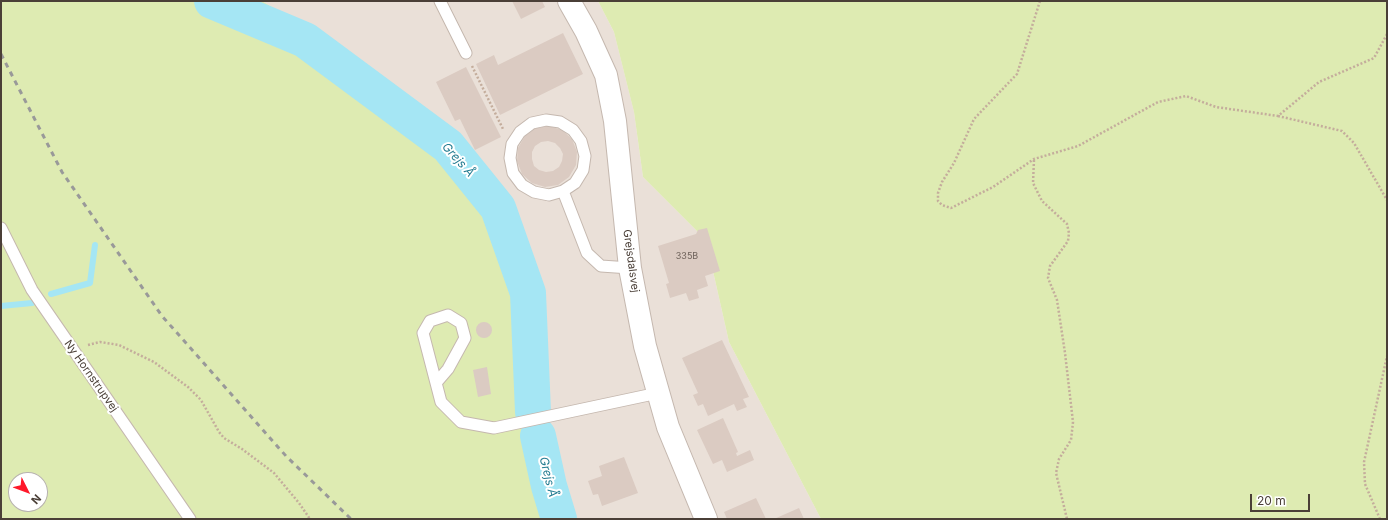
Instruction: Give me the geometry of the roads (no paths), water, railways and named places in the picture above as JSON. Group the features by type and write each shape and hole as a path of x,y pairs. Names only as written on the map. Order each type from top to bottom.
{"street":[{"name":"Grejsdalsvej","path":"569,1 586,31 606,75 615,122 630,268 645,346 668,427 706,519"}],"lane":[{"path":"440,1 466,53"},
{"path":"546,120 560,122 573,130 581,141 585,156 582,170 575,183 563,191 549,195 534,192 522,184 513,173 510,158 512,144 520,132 532,123 546,120"},
{"path":"563,191 587,253 601,266 630,268"},
{"name":"Ny Hornstrupvej","path":"1,228 32,290 190,519"},
{"path":"436,383 448,369 465,338 461,323 448,315 430,321 423,333 436,383 441,402 461,422 494,428 658,392"}],"waterway":[{"name":"Grejs Å","path":"212,1 305,40 448,146 498,208 528,293 533,412"},
{"path":"51,294 90,283 95,245"},
{"path":"1,306 32,303"},
{"name":"Grejs Å","path":"538,436 549,486 559,519"}],"railway":[{"path":"1,54 62,172 162,316 286,456 351,519"}]}
